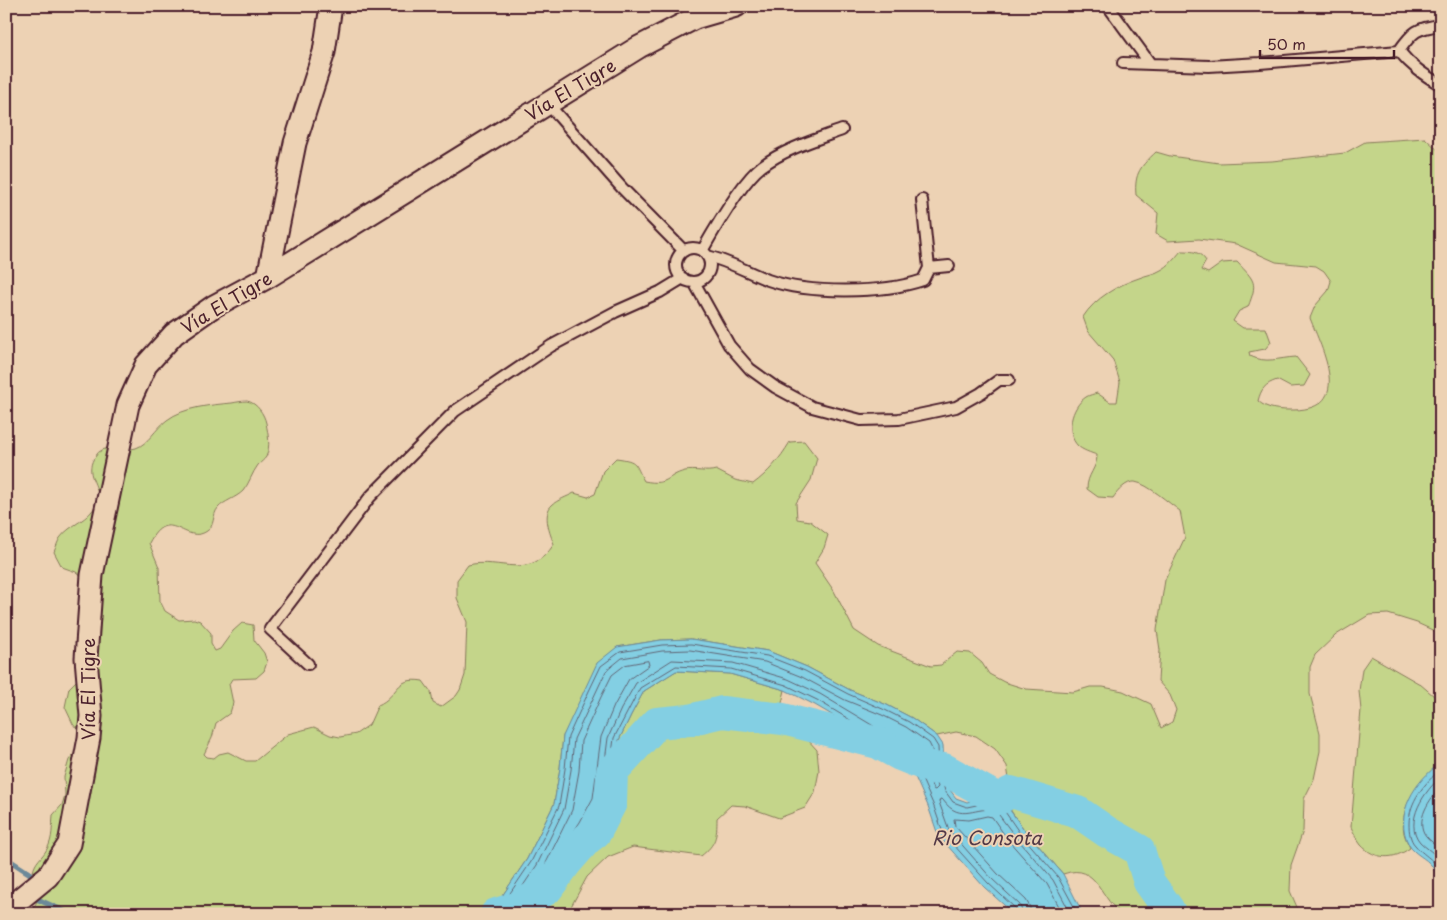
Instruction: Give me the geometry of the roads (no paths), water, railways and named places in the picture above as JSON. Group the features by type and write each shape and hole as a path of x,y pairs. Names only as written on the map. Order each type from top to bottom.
{"street":[{"path":"268,277 295,143 324,52 331,6"},
{"name":"Vía El Tigre","path":"6,906 15,903 48,876 69,844 89,738 91,716 86,658 92,575 128,405 146,365 174,334 214,306 268,277 546,103 639,48 695,18 736,6"}],"lane":[{"path":"1108,6 1149,62"},
{"path":"1123,63 1149,62 1218,65 1399,50 1409,36 1423,27 1441,25"},
{"path":"1399,50 1409,64 1441,85"},
{"path":"546,103 622,188 684,251"},
{"path":"705,254 742,188 760,167 782,154 842,130"},
{"path":"705,254 710,263 708,272 702,279 694,282 682,278 677,271 676,262 684,251 693,248 768,280 807,289 865,289 910,284 923,280 929,268 922,200"},
{"path":"929,268 949,266"},
{"path":"308,664 270,629 370,497 462,406 551,346 615,312 660,292 682,278"},
{"path":"694,282 729,345 750,369 775,387 812,407 861,420 899,419 956,407 999,380 1009,380"}],"water":[{"name":"Rio Consota","path":"691,639 768,651 807,667 850,690 887,705 912,718 937,736 943,745 944,769 950,790 956,798 967,802 985,797 1004,802 1023,828 1063,874 1083,914 1014,914 984,887 938,835 916,779 900,755 815,705 785,690 730,674 676,671 644,691 619,740 611,803 596,832 558,887 543,914 490,914 527,859 554,804 563,736 597,663 617,647 661,640"},
{"path":"1441,763 1441,892 1432,866 1409,845 1405,834 1404,822 1405,810 1415,789"}],"waterway":[{"path":"496,914 519,907 547,889 566,863 587,839 596,832 611,803 612,772 657,723 689,720 722,712 783,719 878,743 900,755 932,768 944,769 998,799 1011,792 1078,812 1107,832 1139,850 1149,882 1169,910 1168,914"},
{"path":"6,858 32,875 34,881"},
{"path":"37,893 37,899 70,914"}]}
